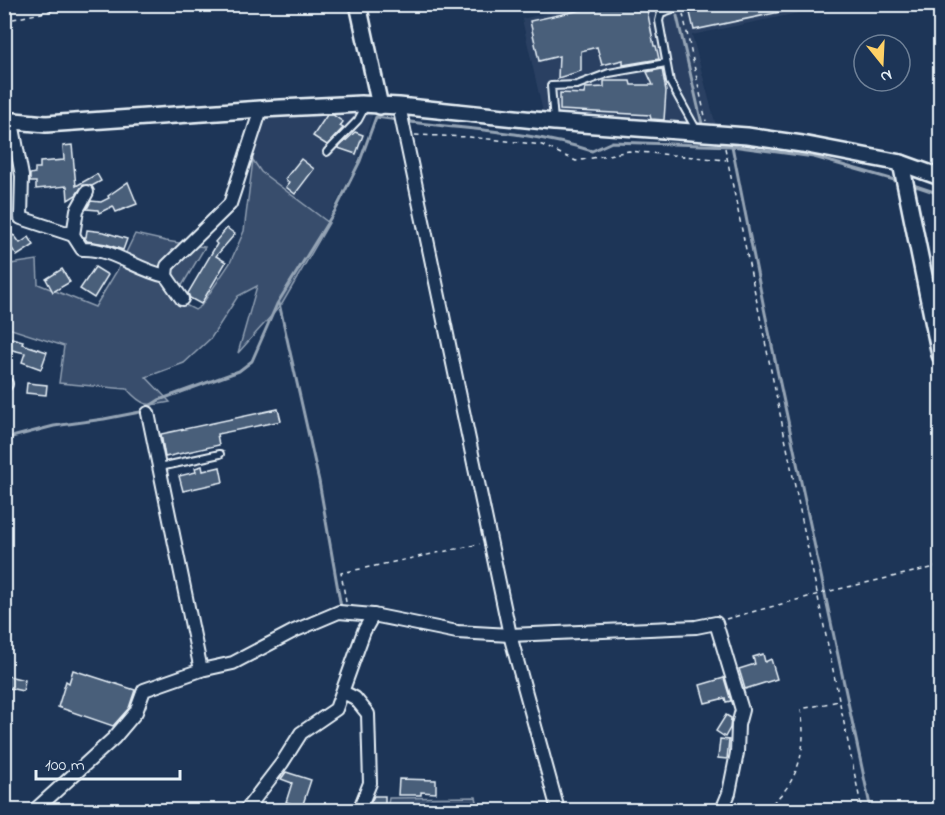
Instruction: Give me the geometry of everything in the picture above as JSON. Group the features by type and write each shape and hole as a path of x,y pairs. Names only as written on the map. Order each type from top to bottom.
{"street":[{"path":"358,4 373,105"},
{"path":"166,276 150,273 114,255 96,249 82,249 73,235 21,218 22,176 8,121 46,124 261,109 373,105 402,120 554,122 704,133 802,144 940,177"},
{"path":"182,298 166,276 166,266 230,204 261,109"},
{"path":"402,120 510,635 558,810"},
{"path":"902,168 940,355"},
{"path":"73,235 77,210 87,192"},
{"path":"148,412 201,670"},
{"path":"35,810 114,738 136,712 144,690 201,670 233,663 294,631 339,612 373,615 457,632 510,635 696,627 716,623 742,710 738,724 737,753 729,794 722,810"},
{"path":"246,810 282,763 301,733 336,709 364,631 373,615"},
{"path":"342,692 355,698 368,714 370,783 362,803 363,810"}],"lane":[{"path":"681,6 661,13 666,63 670,82 704,133"},
{"path":"554,122 551,86 577,85 609,74 666,63"},
{"path":"327,152 373,105"},
{"path":"159,467 220,454"}],"path":[{"path":"4,21 83,4"},
{"path":"681,6 704,133"},
{"path":"402,120 470,136 542,145 576,161 629,151 727,160"},
{"path":"724,145 862,810"},
{"path":"346,603 341,573 490,542"},
{"path":"716,623 830,591 940,566"},
{"path":"766,810 788,786 797,766 805,732 801,709 839,701"}],"shaded area":[{"path":"586,4 836,5 692,35 716,126 543,112 522,19"},
{"path":"373,113 355,167 327,220 261,172 253,160 265,114"},
{"path":"253,160 261,172 329,223 282,304 238,353 257,286 238,296 211,338 184,363 146,377 170,402 151,405 141,402 127,389 59,383 64,346 5,327 4,265 37,260 38,284 95,307 118,269 135,234 205,247 174,299 195,310 201,306 230,263 244,231"},
{"path":"476,797 479,810 387,810 389,798"}],"building":[{"path":"609,4 646,4 654,46 656,46 659,59 623,65 623,60 602,65 597,47 581,51 581,71 558,78 559,56 539,61 530,21"},
{"path":"688,4 798,4 799,8 694,30"},
{"path":"662,69 666,91 664,120 651,119 650,115 560,110 560,93 584,94 585,88 604,87 604,81 630,81 631,85 653,85 647,72"},
{"path":"327,115 333,115 343,122 340,126 343,128 327,145 313,136"},
{"path":"355,132 363,135 356,154 338,148"},
{"path":"72,145 76,186 97,174 101,181 92,186 83,185 76,195 68,200 67,186 36,189 36,182 30,182 30,174 35,173 35,168 40,168 40,162 64,160 63,146"},
{"path":"301,159 314,169 295,194 286,187 289,183 285,179"},
{"path":"128,182 137,204 116,212 113,206 99,213 98,210 87,209 91,201 101,202 109,198 108,196"},
{"path":"227,228 235,234 216,256 226,262 201,304 190,298 188,293 217,244 215,242"},
{"path":"87,230 127,239 123,250 87,241 84,237 86,237"},
{"path":"14,235 20,243 29,237 34,245 17,256 6,240"},
{"path":"95,267 108,275 94,298 80,289"},
{"path":"62,269 70,282 53,292 46,279"},
{"path":"4,336 23,341 22,344 47,352 41,369 22,362 25,353 4,348"},
{"path":"27,383 47,385 46,395 26,393"},
{"path":"278,409 281,421 217,434 219,445 165,457 161,434"},
{"path":"202,466 203,471 220,467 223,482 183,491 179,476 196,472 195,468"},
{"path":"763,654 765,662 771,659 777,679 745,689 739,669 755,664 753,657"},
{"path":"73,670 135,690 129,708 113,726 58,707 66,681 69,683"},
{"path":"4,675 25,680 23,691 4,687"},
{"path":"724,678 731,701 726,702 725,698 705,703 700,685"},
{"path":"726,715 731,718 730,728 725,737 716,731"},
{"path":"720,739 729,740 727,759 718,758"},
{"path":"286,772 311,780 302,807 286,802 292,783 281,779"},
{"path":"399,779 436,780 436,793 398,795"},
{"path":"374,796 385,796 385,810 371,810 370,804"}],"waterway":[{"path":"677,16 702,124"},
{"path":"4,439 54,426 140,412 159,400 239,371 252,361 277,304 336,209 360,161 376,117 398,120"},
{"path":"404,121 522,135 592,151 612,142 732,146 814,157 898,181"},
{"path":"732,146 765,313 871,810"},
{"path":"910,184 940,194"},
{"path":"279,303 319,481 341,607"}]}
